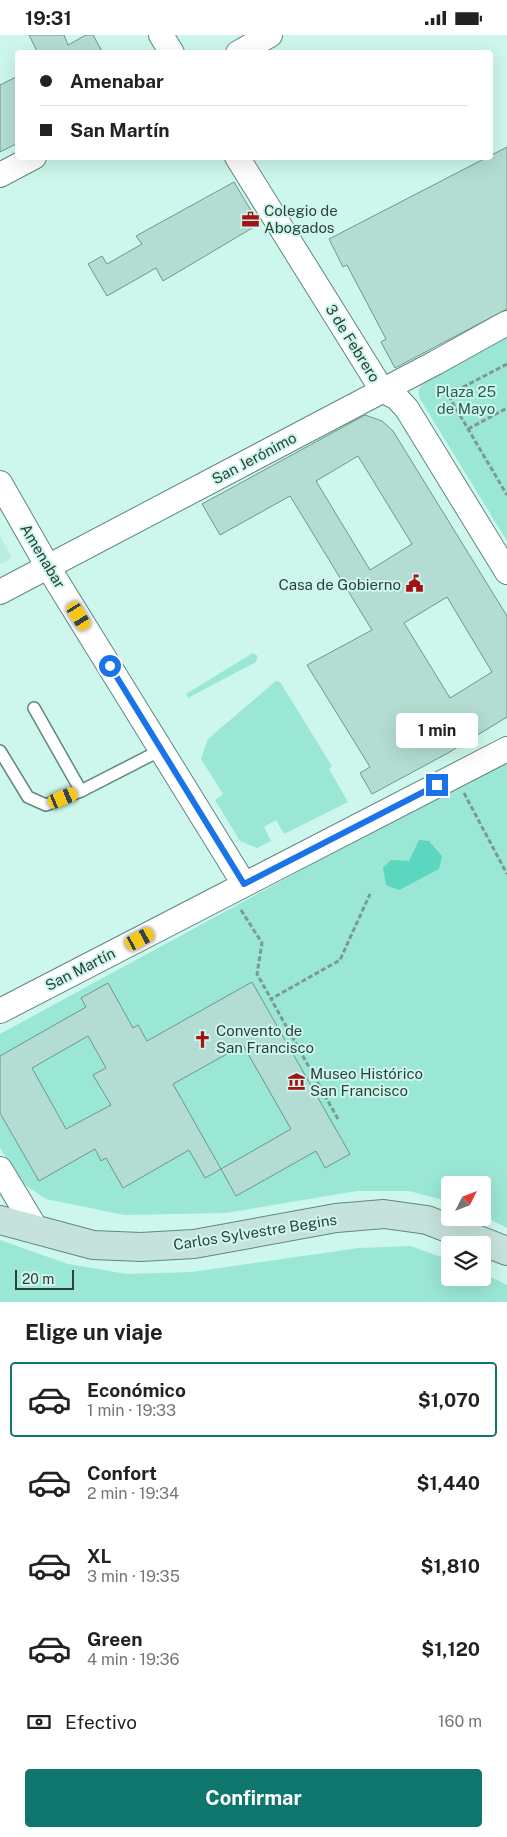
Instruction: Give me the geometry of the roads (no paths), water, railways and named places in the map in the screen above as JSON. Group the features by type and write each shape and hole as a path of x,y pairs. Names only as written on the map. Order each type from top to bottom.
{"main road":[{"name":"Carlos Sylvestre Begins","path":"0,1220 38,1232 93,1245 141,1247 194,1244 336,1218 384,1215 426,1220 507,1251"}],"street":[{"path":"162,35 170,50"},
{"path":"243,50 270,35"},
{"path":"0,175 28,160"},
{"name":"3 de Febrero","path":"239,160 382,390 397,398 407,409 507,572"},
{"name":"San Jerónimo","path":"0,592 507,323"},
{"name":"Amenabar","path":"0,483 48,567 161,750 241,895"},
{"name":"San Martín","path":"0,1011 241,895 507,749"},
{"path":"0,1169 38,1232"}],"lane":[{"path":"34,708 81,791"},
{"path":"0,751 24,792 34,800 46,805 81,791 161,750"}],"place":[{"name":"Colegio de Abogados","path":"250,219"},
{"name":"Casa de Gobierno","path":"415,584"},
{"name":"Convento de San Francisco","path":"202,1039"},
{"name":"Museo Histórico San Francisco","path":"296,1082"}],"park label":[{"name":"Plaza 25 de Mayo","path":"466,400"}]}
